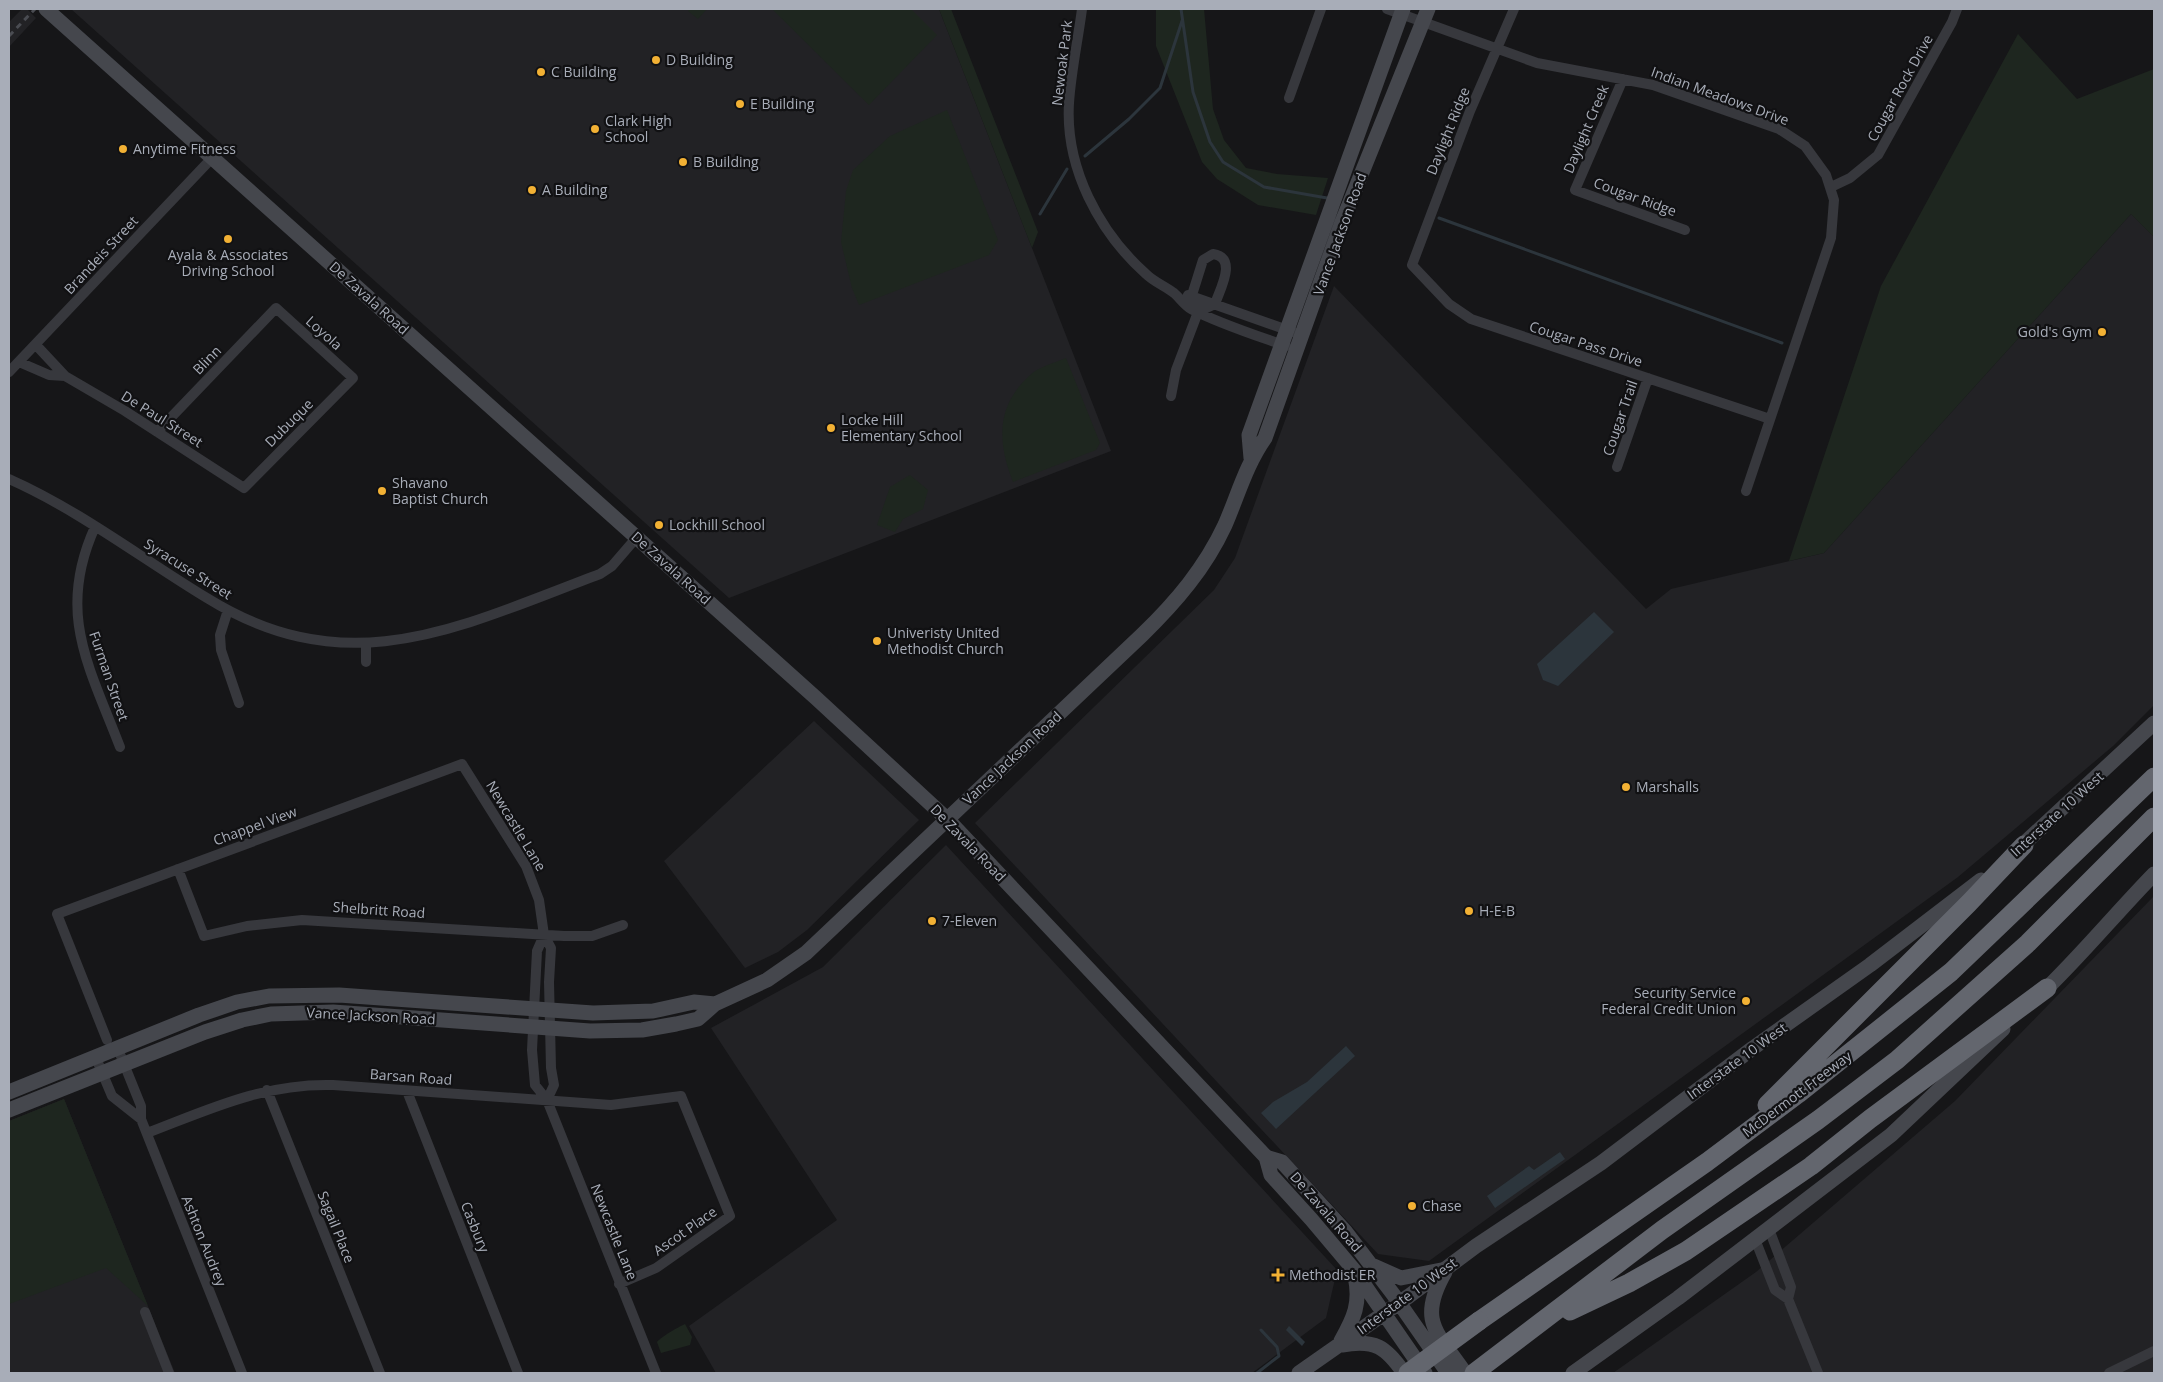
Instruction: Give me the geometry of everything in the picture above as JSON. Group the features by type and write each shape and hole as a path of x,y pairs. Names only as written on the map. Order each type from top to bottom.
{"highway":[{"name":"McDermott Freeway","path":"1406,1373 1707,1162 1798,1094 1952,972 2154,777"},
{"path":"1474,1373 1540,1325 1662,1230 1818,1120 1897,1060 2028,943 2154,817"},
{"path":"1707,1162 1789,1084 1870,1000 1969,904 2024,845"},
{"path":"1540,1325 1630,1283 1686,1251 1811,1166 1870,1119 2047,988"}],"main road":[{"name":"De Zavala Road","path":"46,9 637,537 947,819 1266,1157 1271,1175 1354,1270 1425,1373"},
{"name":"Vance Jackson Road","path":"1251,458 1249,435 1402,11"},
{"name":"Vance Jackson Road","path":"9,1110 205,1032 242,1020 271,1014 333,1012 590,1031 642,1030 698,1019 715,1004 767,980 806,953 1174,604 1196,576 1216,542 1251,458 1265,438 1342,222 1426,15"},
{"name":"Interstate 10 West","path":"1299,1373 1400,1303 1476,1246 1602,1163 1753,1048 1922,926 2024,845 2154,723"},
{"path":"1573,1373 1769,1229 1891,1135 2047,988 2154,874"},
{"name":"Vance Jackson Road","path":"9,1092 96,1058 113,1044 237,1002 269,996 339,996 550,1010 630,1013 694,1002 715,1004"},
{"name":"De Zavala Road","path":"1266,1157 1282,1162 1372,1265 1448,1373"},
{"path":"1372,1265 1401,1278 1447,1268"},
{"path":"1447,1268 1431,1302 1430,1316 1436,1330 1466,1373"},
{"path":"1338,1345 1354,1318 1358,1300 1354,1270"},
{"path":"1338,1345 1354,1342 1374,1344 1392,1356 1406,1373"}],"street":[{"name":"Newoak Park","path":"1082,9 1069,104 1073,147 1084,189 1105,228 1118,246 1148,276 1175,293 1188,308 1285,337"},
{"path":"1289,98 1321,9"},
{"name":"Indian Meadows Drive","path":"1387,9 1426,15 1497,48 1546,65 1670,90 1779,129 1804,146 1821,165 1831,187 1835,213 1831,238 1746,491"},
{"name":"Daylight Ridge","path":"1412,265 1470,111 1514,9"},
{"name":"Cougar Rock Drive","path":"1831,187 1862,170 1883,148 1952,22 1957,9"},
{"name":"Daylight Creek","path":"1575,190 1623,79"},
{"name":"Brandeis Street","path":"9,372 213,157"},
{"name":"Cougar Ridge","path":"1575,190 1685,230"},
{"path":"1171,396 1176,370 1198,312 1192,296 1203,260 1213,254 1220,255 1225,260 1226,269 1214,304 1198,312"},
{"name":"Cougar Pass Drive","path":"1412,265 1449,304 1471,319 1770,419"},
{"name":"Newoak Park","path":"1175,293 1192,296 1214,304 1285,337"},
{"name":"Loyola","path":"276,308 353,378"},
{"name":"Blinn","path":"157,432 276,308"},
{"path":"1285,337 1300,343"},
{"path":"1285,337 1300,343"},
{"name":"De Paul Street","path":"36,344 65,376 244,488"},
{"name":"De Paul Street","path":"19,362 49,375 65,376"},
{"name":"Dubuque","path":"244,488 353,378"},
{"name":"Cougar Trail","path":"1618,467 1648,378"},
{"name":"Syracuse Street","path":"9,479 41,494 228,610 259,625 288,634 319,640 366,644 412,639 442,632 600,574 612,566 637,537"},
{"name":"Furman Street","path":"96,527 88,544 78,580 77,619 86,657 120,747"},
{"path":"228,610 220,635 221,650 239,703"},
{"path":"366,644 366,662"},
{"name":"Chappel View","path":"57,914 462,764"},
{"name":"Newcastle Lane","path":"462,764 526,866 539,900 544,935 551,948 550,1028 551,1068 554,1085 547,1100"},
{"name":"Shelbritt Road","path":"178,869 204,936 247,926 302,920 544,935 592,936 623,925"},
{"name":"Ashton Audrey","path":"57,914 113,1044 136,1092 141,1106 140,1119"},
{"name":"Newcastle Lane","path":"544,935 537,951 533,1008 533,1069 535,1085 547,1100 656,1373"},
{"path":"536,966 550,968"},
{"name":"Ashton Audrey","path":"96,1058 112,1096 140,1119 147,1133 242,1373"},
{"path":"533,1069 551,1068"},
{"name":"Barsan Road","path":"147,1133 243,1096 267,1090 313,1085 611,1105 681,1096"},
{"name":"Sagail Place","path":"267,1090 380,1373"},
{"name":"Casbury","path":"407,1091 518,1373"},
{"path":"121,1103 136,1092"},
{"name":"Ascot Place","path":"619,1284 656,1268 730,1216 681,1096"},
{"path":"1769,1229 1791,1287 1788,1299"},
{"path":"1755,1239 1775,1290 1788,1299 1818,1373"},
{"path":"145,1312 170,1373"},
{"path":"2108,1373 2154,1351"}],"shaded area":[{"path":"22,9 27,9 36,18 9,47 9,22"},
{"name":"Clark High School","path":"71,9 939,9 1111,451 729,598"},
{"path":"690,9 707,9 698,19 688,11"},
{"path":"772,9 911,9 937,35 869,105"},
{"path":"939,9 951,9 1038,232 1032,248"},
{"path":"1156,9 1204,9 1213,109 1224,140 1246,168 1277,174 1328,178 1316,215 1258,205 1217,179 1202,162 1156,46"},
{"path":"2018,34 2077,99 2154,69 2154,237 2131,214 1824,553 1789,561 1881,286"},
{"path":"947,110 998,240 989,255 859,305 852,288 841,242 846,191 853,170 890,136"},
{"path":"2131,214 2154,237 2154,705 2113,746 1958,877 1429,1261 1378,1254 975,823 1214,590 1235,558 1334,286 1646,609 1671,589 1824,553"},
{"path":"1066,358 1100,443 1096,450 1013,482 1004,453 1003,440 1005,413 1010,401 1029,376 1041,368"},
{"path":"910,475 928,490 923,509 903,519 895,532 877,525 890,487"},
{"path":"1594,612 1614,632 1558,686 1543,680 1537,664"},
{"path":"814,721 919,820 807,930 778,952 745,968 664,861"},
{"path":"946,845 1337,1270 1326,1318 1252,1373 716,1373 689,1326 837,1220 711,1028 823,967"},
{"path":"2154,896 2154,1373 1613,1373 1756,1272 1955,1101"},
{"path":"1346,1046 1355,1056 1276,1129 1261,1113 1273,1102 1307,1082"},
{"path":"64,1099 175,1373 9,1373 9,1121"},
{"path":"64,1099 148,1306 106,1268 9,1304 9,1121"},
{"path":"1560,1152 1565,1159 1495,1208 1487,1196 1529,1166 1534,1170"},
{"path":"685,1324 692,1337 690,1345 661,1353 657,1342 662,1337"},
{"path":"1289,1326 1305,1342 1302,1346 1286,1330"}],"waterway":[{"path":"1181,9 1193,92 1210,142 1223,162 1264,187 1327,198"},
{"path":"1085,156 1129,119 1160,88 1182,21"},
{"path":"1040,214 1067,169"},
{"path":"1439,218 1782,343"},
{"path":"1257,1373 1279,1356 1277,1347 1261,1330"}],"railway":[{"path":"9,36 35,9"}],"place":[{"name":"D Building","path":"656,60"},
{"name":"C Building","path":"541,72"},
{"name":"E Building","path":"740,104"},
{"name":"Clark High School","path":"595,129"},
{"name":"Anytime Fitness","path":"123,149"},
{"name":"B Building","path":"683,162"},
{"name":"A Building","path":"532,190"},
{"name":"Ayala & Associates Driving School","path":"228,239"},
{"name":"Gold's Gym","path":"2102,332"},
{"name":"Locke Hill Elementary School","path":"831,428"},
{"name":"Shavano Baptist Church","path":"382,491"},
{"name":"Lockhill School","path":"659,525"},
{"name":"Univeristy United Methodist Church","path":"877,641"},
{"name":"Marshalls","path":"1626,787"},
{"name":"H-E-B","path":"1469,911"},
{"name":"7-Eleven","path":"932,921"},
{"name":"Security Service Federal Credit Union","path":"1746,1001"},
{"name":"Chase","path":"1412,1206"},
{"name":"Methodist ER","path":"1278,1275"}]}
